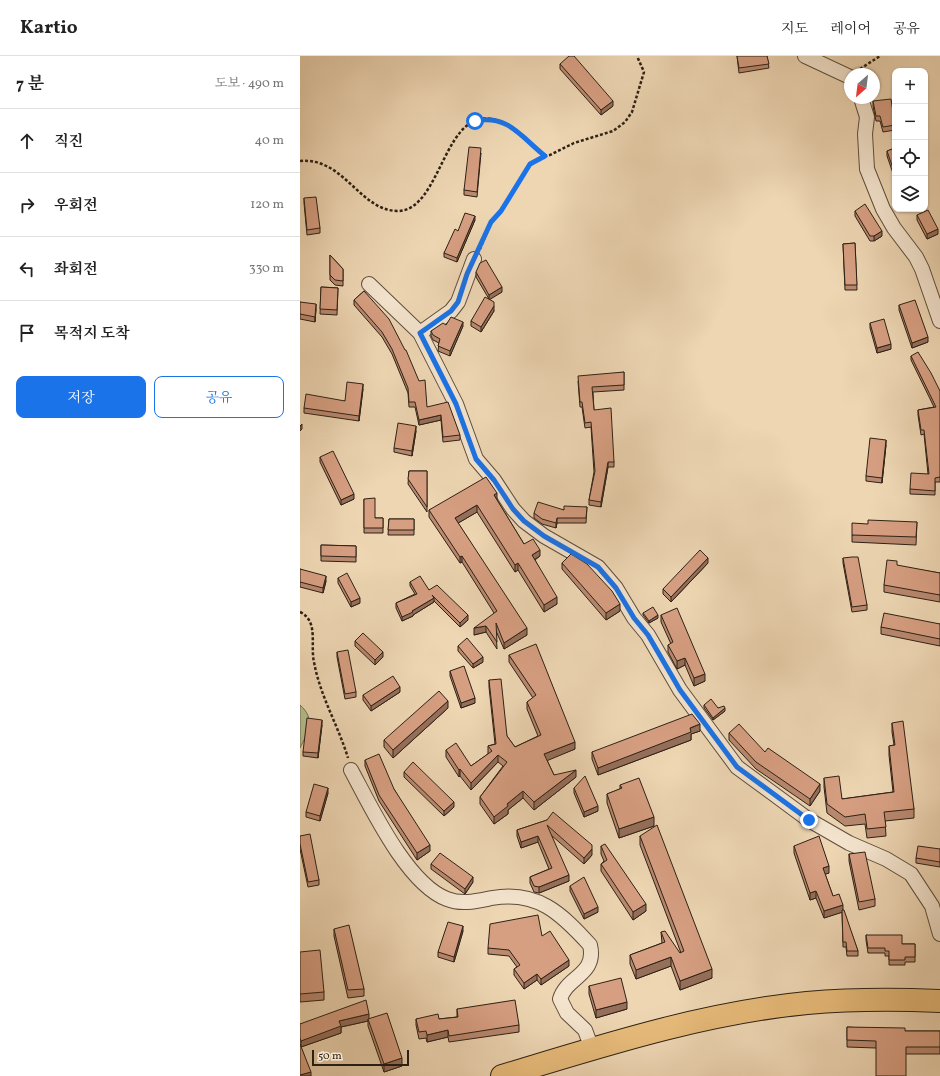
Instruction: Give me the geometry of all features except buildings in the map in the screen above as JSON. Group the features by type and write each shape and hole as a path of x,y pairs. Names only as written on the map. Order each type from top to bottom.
{"main road":[{"path":"502,1076 592,1049 692,1022 767,1008 806,1003 873,999 940,1001"}],"street":[{"path":"806,56 844,74"},
{"path":"863,104 867,117 865,134 867,169 883,209 894,228 916,257 922,269 940,321"},
{"path":"420,333 451,311 458,302 474,259"},
{"path":"369,284 420,333 456,404 476,459 494,480 513,509 524,521 544,536 598,567 616,588 634,618 648,635 680,690 737,767 809,820 849,843 886,859 911,874 932,906 940,934"},
{"path":"351,770 382,825 413,871 431,890 446,899 460,903 510,896 524,896 556,912 590,945 592,952 591,960 586,969 562,991 560,999 567,1013 585,1030 592,1049"}],"path":[{"path":"474,259 491,222 501,211 530,164 574,143 613,131 626,122 632,112 644,72 637,56"},
{"path":"860,68 880,56"},
{"path":"300,161 310,160 324,164 336,171 372,201 382,207 396,211 408,210 417,205 431,184 456,137 475,121 488,118 499,120 520,134 545,156"},
{"path":"300,612 311,621 314,636 313,660 319,684 342,739 351,770"}],"green space":[{"path":"300,705 308,715 309,726 300,748"}],"route":[{"path":"475,121 488,118 499,120 520,134 545,156 530,164 501,211 491,222 467,274 458,302 451,311 420,333 456,404 476,459 494,480 513,509 524,521 544,536 598,567 616,588 634,618 648,635 680,690 737,767 809,820"}]}
